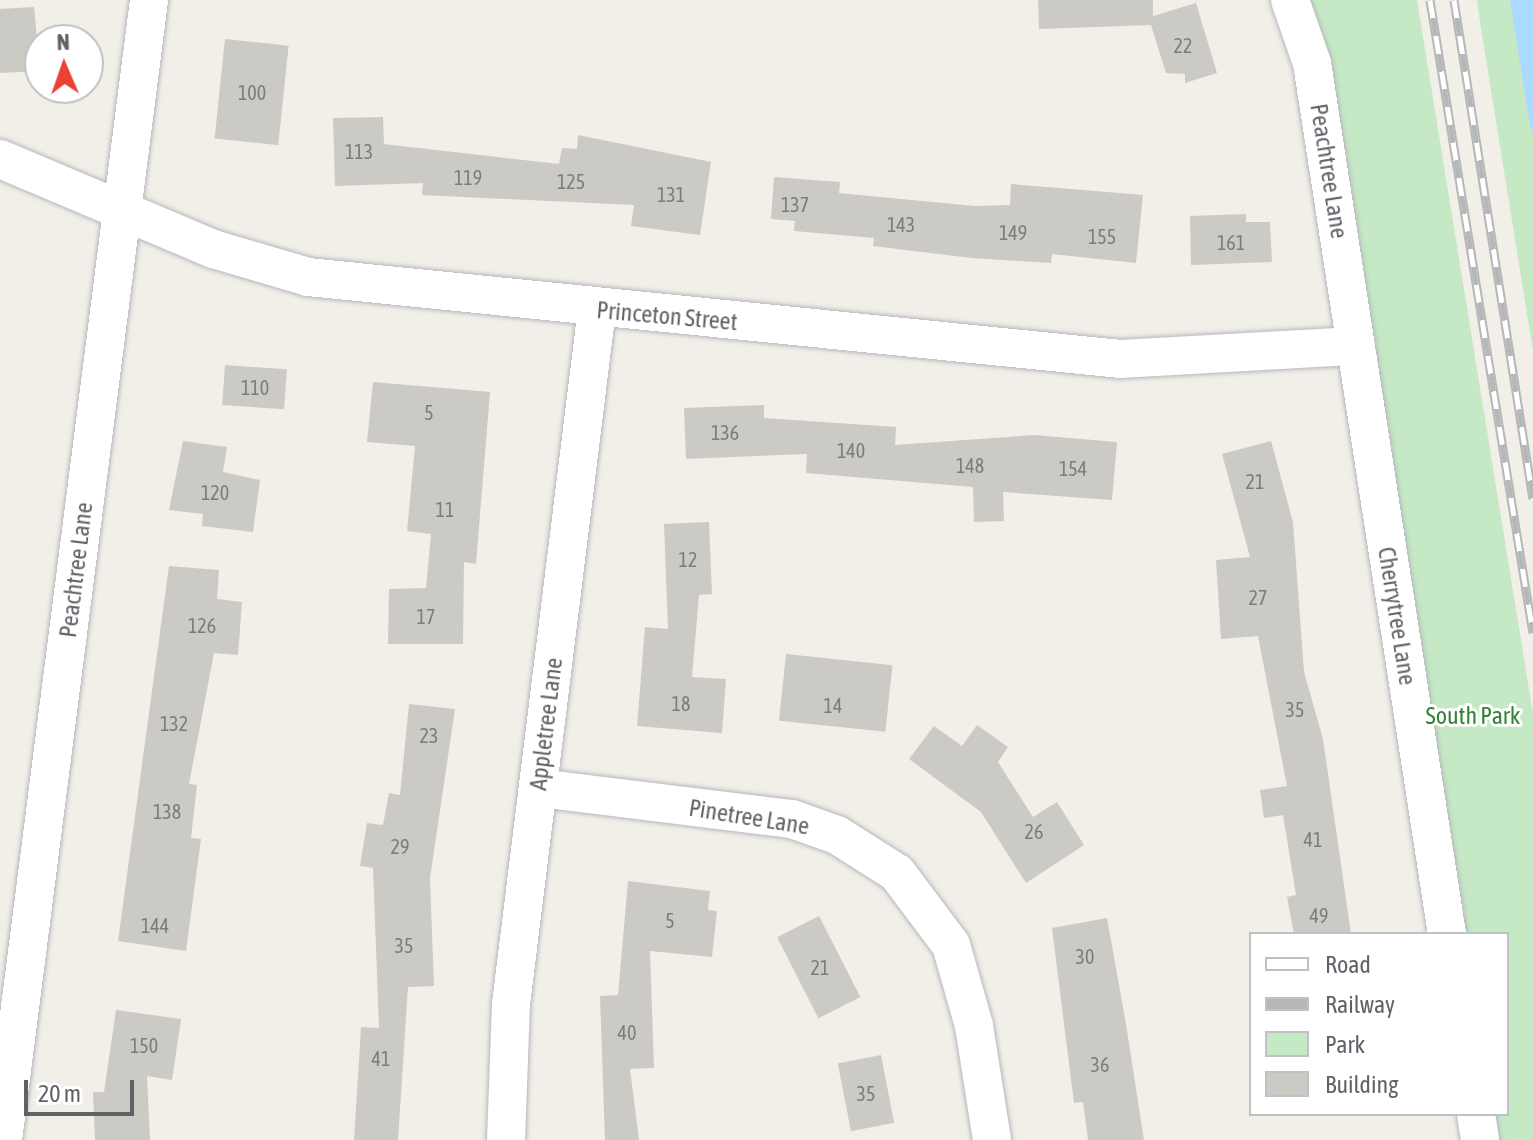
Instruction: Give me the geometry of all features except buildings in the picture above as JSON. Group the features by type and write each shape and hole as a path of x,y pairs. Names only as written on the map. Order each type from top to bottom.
{"street":[{"name":"Peachtree Lane","path":"3,1140 149,0"},
{"name":"Peachtree Lane","path":"1290,0 1312,63 1355,346"},
{"name":"Princeton Street","path":"0,159 213,249 308,277 597,309 1121,359 1355,346"},
{"name":"Appletree Lane","path":"506,1140 511,1004 597,309"},
{"name":"Cherrytree Lane","path":"1355,346 1447,932"},
{"name":"Pinetree Lane","path":"539,788 792,819 837,835 897,873 951,945 974,1026 992,1140"},
{"path":"1476,1116 1480,1140"}],"green space":[{"name":"South Park","path":"1290,0 1417,0 1533,714 1533,1140 1480,1140 1476,1116 1509,1116 1509,932 1447,932"},
{"path":"1477,0 1533,0 1533,351 1480,22"}],"water":[{"path":"1510,0 1533,0 1533,132 1530,125"}],"railway":[{"path":"1430,0 1533,633"},
{"path":"1454,0 1533,499"}]}
